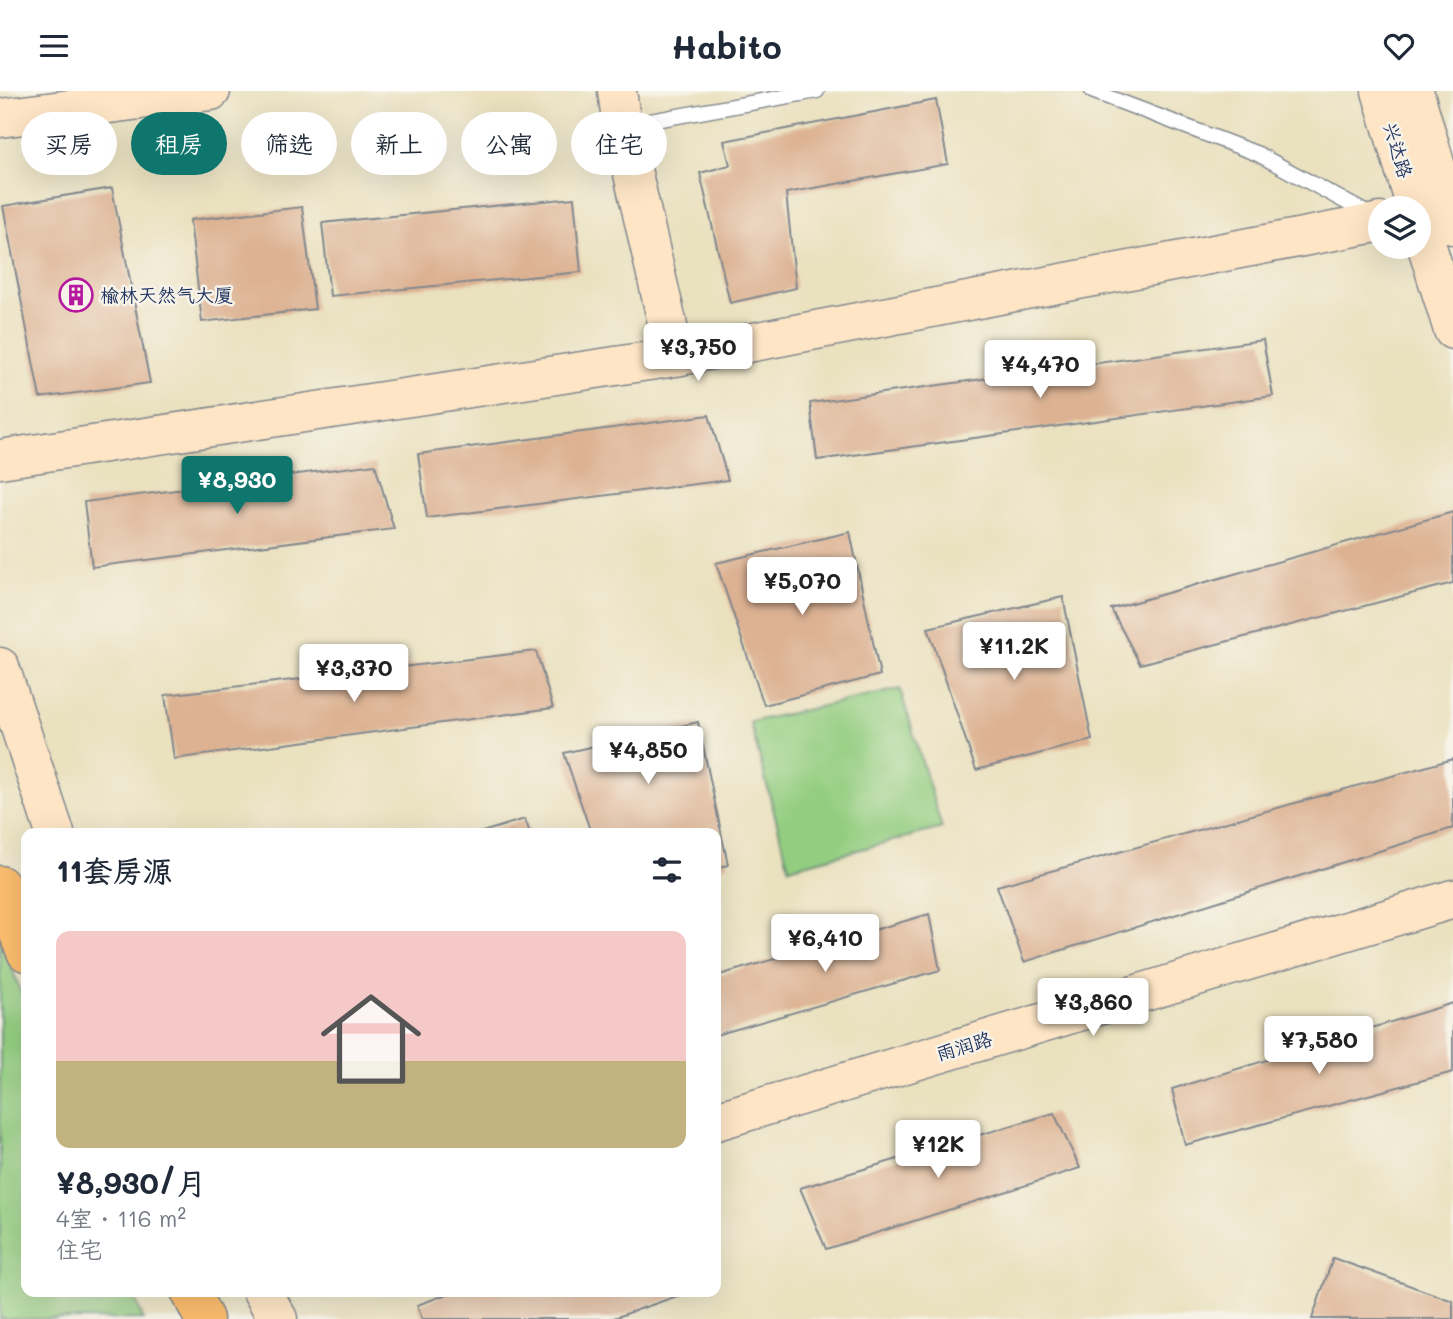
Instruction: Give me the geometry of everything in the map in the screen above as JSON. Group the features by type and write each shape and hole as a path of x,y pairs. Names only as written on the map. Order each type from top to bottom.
{"highway":[{"path":"0,885 21,939"},
{"path":"193,1297 204,1319"}],"street":[{"path":"0,118 211,91"},
{"name":"兴达路","path":"1381,91 1423,196"},
{"name":"兴达路","path":"1414,91 1428,196"},
{"path":"619,109 675,357"},
{"name":"兴达路","path":"1431,215 1453,330"},
{"path":"0,459 675,357 1368,224"},
{"path":"0,667 53,828"},
{"name":"雨润路","path":"721,1119 1453,899"},
{"path":"265,1297 278,1319"}],"lane":[{"path":"619,109 817,91"},
{"path":"1092,91 1258,153 1368,214"}],"green space":[{"path":"900,689 942,828 789,868 750,722"},
{"path":"0,936 21,993 21,1297 135,1297 143,1319 0,1319"}],"building":[{"path":"936,100 948,164 786,193 796,288 730,303 700,173 730,165 724,141"},
{"name":"榆林天然气大厦","path":"112,188 150,383 40,398 3,206"},
{"path":"574,198 581,272 330,296 322,223"},
{"path":"302,207 315,309 202,322 190,220"},
{"path":"1263,340 1273,396 817,460 810,403"},
{"path":"709,415 728,480 427,518 418,454"},
{"path":"375,464 394,529 92,567 84,502"},
{"path":"1453,512 1453,583 1140,664 1111,609"},
{"path":"850,532 880,675 764,705 716,563"},
{"path":"1063,597 1092,740 976,770 928,628"},
{"path":"536,651 553,708 174,759 165,695"},
{"path":"698,722 720,828 589,828 564,753"},
{"path":"1453,759 1453,828 1024,962 997,886"},
{"path":"525,819 528,828 495,828"},
{"path":"721,832 728,865 721,867"},
{"path":"929,914 940,970 721,1034 721,975"},
{"path":"1453,1003 1453,1072 1185,1145 1172,1089"},
{"path":"1054,1113 1080,1168 826,1249 800,1188"},
{"path":"1333,1258 1453,1301 1453,1319 1312,1319"},
{"path":"439,1297 675,1297 611,1319 422,1319 417,1305"}],"place":[{"name":"榆林天然气大厦","path":"76,295"}]}
